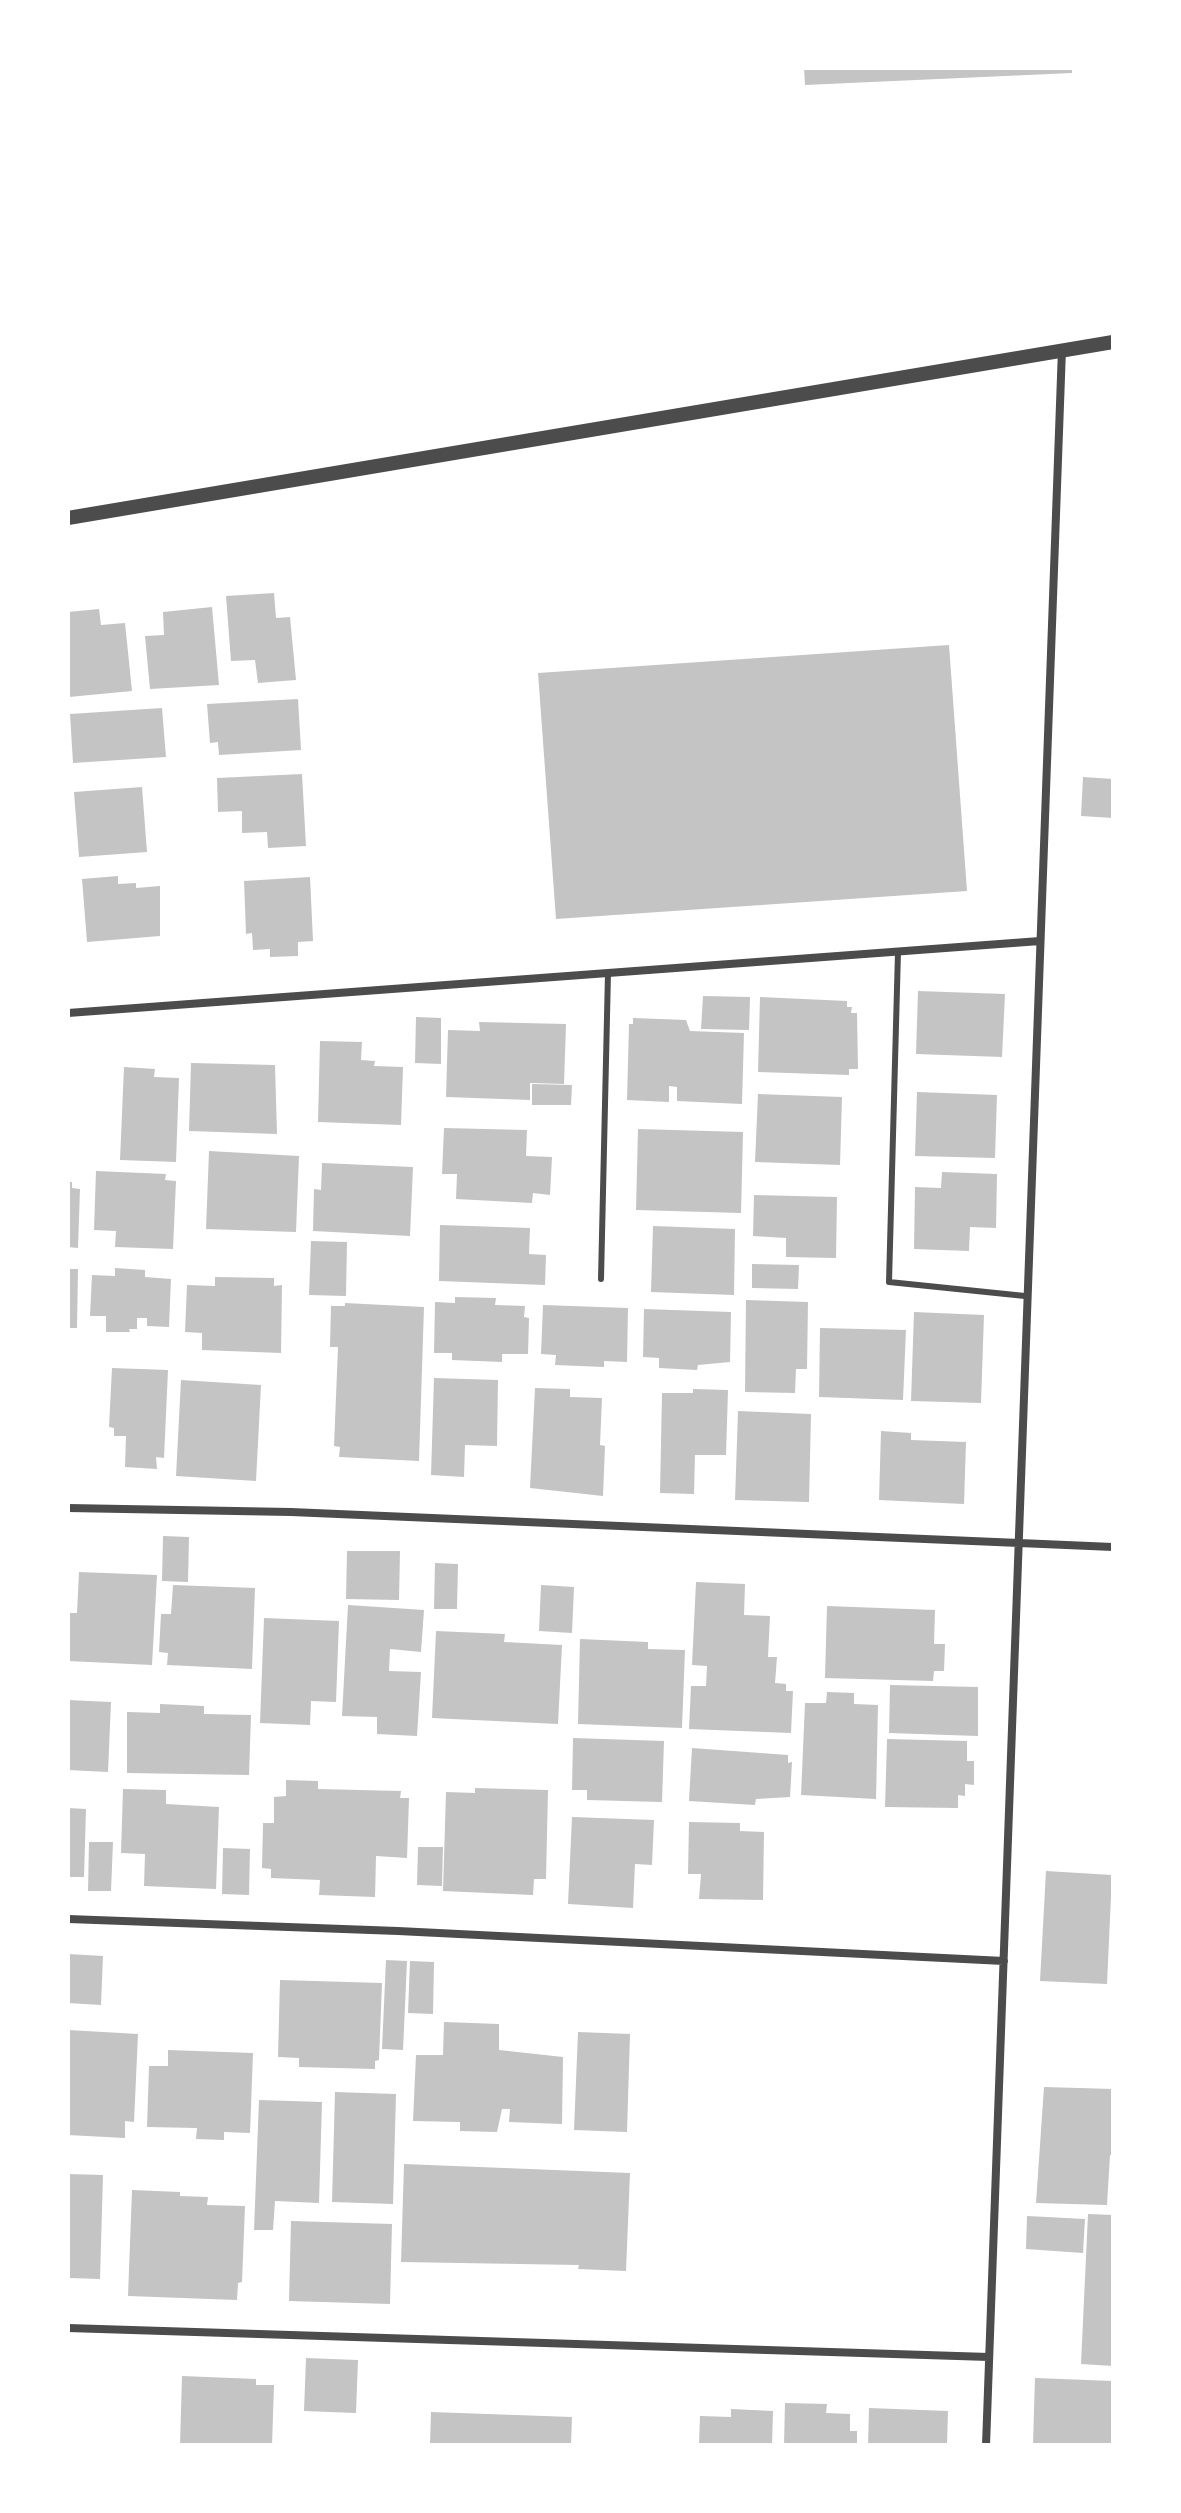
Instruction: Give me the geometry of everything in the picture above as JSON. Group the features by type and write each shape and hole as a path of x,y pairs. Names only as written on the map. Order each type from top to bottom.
{"street":[{"path":"68,518 1113,342"},
{"path":"986,2445 1016,1541 1062,349"},
{"path":"68,1013 1040,941"},
{"path":"68,1508 291,1512 1113,1547"},
{"path":"68,1919 398,1931 1004,1961"},
{"path":"68,2328 989,2357"}],"lane":[{"path":"898,952 889,1282 1025,1296"},
{"path":"601,1279 608,973"}],"building":[{"path":"804,68 1072,68 1072,73 805,85"},
{"path":"274,593 276,618 290,617 296,680 258,683 255,660 231,661 226,596"},
{"path":"212,607 219,685 150,689 145,636 164,635 163,612"},
{"path":"99,609 101,625 125,623 132,691 69,697 68,612"},
{"path":"949,645 967,891 556,919 538,673"},
{"path":"298,699 301,750 219,755 218,742 210,743 207,704"},
{"path":"162,708 166,757 73,763 70,714"},
{"path":"302,774 306,846 268,848 267,832 242,833 242,811 218,812 217,778"},
{"path":"1083,777 1113,779 1113,818 1081,816"},
{"path":"142,787 147,852 79,857 74,792"},
{"path":"118,876 118,884 136,883 136,888 160,886 160,936 87,942 82,879"},
{"path":"310,877 313,941 298,942 298,956 270,957 270,949 253,950 252,933 246,934 244,881"},
{"path":"918,991 1005,994 1002,1057 916,1054"},
{"path":"703,996 750,997 749,1030 701,1029"},
{"path":"760,997 847,1001 847,1007 852,1007 851,1013 857,1013 858,1069 849,1069 849,1075 758,1072"},
{"path":"416,1017 441,1018 441,1064 415,1063"},
{"path":"633,1018 686,1020 690,1031 744,1033 742,1104 677,1101 677,1087 669,1086 669,1102 627,1100 629,1024 633,1024"},
{"path":"479,1022 566,1024 564,1084 530,1083 530,1100 446,1097 448,1030 480,1031"},
{"path":"320,1041 362,1042 361,1060 375,1061 374,1066 403,1067 401,1125 318,1122"},
{"path":"191,1063 275,1065 277,1134 189,1131"},
{"path":"124,1067 155,1069 154,1077 179,1078 176,1162 120,1160"},
{"path":"532,1084 572,1085 571,1105 532,1105"},
{"path":"917,1092 997,1095 995,1158 915,1156"},
{"path":"758,1094 842,1097 840,1165 755,1162"},
{"path":"444,1128 527,1130 526,1156 552,1157 550,1195 533,1193 532,1203 456,1199 457,1174 442,1174"},
{"path":"638,1129 743,1132 741,1213 636,1210"},
{"path":"209,1151 299,1156 296,1232 206,1229"},
{"path":"322,1163 413,1167 410,1236 313,1231 314,1189 321,1190"},
{"path":"96,1171 166,1174 165,1180 176,1181 173,1249 115,1247 116,1231 94,1230"},
{"path":"942,1172 997,1174 996,1228 970,1227 969,1251 914,1249 915,1187 941,1188"},
{"path":"68,1182 72,1182 72,1188 80,1189 78,1248 68,1247"},
{"path":"754,1195 837,1197 836,1258 786,1257 786,1238 753,1236"},
{"path":"440,1225 530,1228 529,1254 546,1255 545,1285 439,1281"},
{"path":"653,1226 735,1229 734,1295 651,1292"},
{"path":"311,1241 347,1242 346,1296 309,1295"},
{"path":"752,1264 799,1265 798,1289 752,1288"},
{"path":"115,1268 145,1270 145,1277 171,1279 169,1327 147,1326 147,1318 137,1318 137,1329 106,1332 106,1316 90,1316 92,1275 115,1276"},
{"path":"68,1269 78,1269 77,1328 68,1328"},
{"path":"215,1277 274,1278 274,1286 282,1285 281,1353 202,1350 202,1333 185,1332 187,1285 215,1286"},
{"path":"455,1297 496,1298 495,1305 525,1306 524,1317 529,1318 528,1354 502,1354 502,1362 452,1360 452,1353 434,1353 435,1302 455,1303"},
{"path":"746,1300 808,1302 807,1369 796,1369 795,1393 745,1392"},
{"path":"345,1303 424,1307 419,1461 339,1457 340,1447 334,1446 338,1347 330,1347 331,1306 345,1306"},
{"path":"543,1305 628,1308 627,1362 604,1361 604,1367 555,1365 556,1355 541,1354"},
{"path":"644,1309 731,1312 730,1362 698,1365 697,1370 659,1368 659,1358 643,1357"},
{"path":"914,1312 984,1315 981,1403 911,1401"},
{"path":"820,1328 906,1330 903,1400 819,1397"},
{"path":"112,1368 168,1370 164,1458 156,1457 157,1469 125,1467 126,1436 114,1436 114,1428 109,1427"},
{"path":"434,1378 498,1380 497,1446 465,1445 464,1477 431,1475"},
{"path":"181,1380 261,1385 256,1481 176,1476"},
{"path":"535,1388 570,1389 570,1397 602,1398 600,1445 605,1446 603,1496 530,1488"},
{"path":"693,1389 728,1390 726,1455 695,1455 694,1494 660,1493 662,1393 693,1393"},
{"path":"738,1411 811,1414 809,1502 735,1500"},
{"path":"881,1431 911,1433 911,1440 966,1442 964,1504 879,1500"},
{"path":"163,1536 189,1537 188,1582 162,1581"},
{"path":"347,1551 400,1551 399,1600 346,1599"},
{"path":"435,1563 458,1564 457,1609 434,1609"},
{"path":"79,1572 157,1575 152,1665 68,1661 68,1613 77,1613"},
{"path":"696,1582 745,1584 744,1615 770,1616 768,1657 777,1657 775,1683 786,1684 786,1691 793,1691 791,1733 689,1729 691,1686 706,1686 707,1666 692,1665"},
{"path":"173,1585 255,1588 252,1669 167,1665 168,1653 159,1652 161,1614 171,1614"},
{"path":"541,1585 574,1587 572,1633 539,1631"},
{"path":"348,1605 424,1610 421,1652 390,1649 389,1671 421,1672 417,1736 377,1734 377,1717 342,1716"},
{"path":"827,1606 935,1610 934,1644 945,1644 944,1671 934,1671 933,1681 825,1678"},
{"path":"264,1618 339,1621 336,1702 311,1701 310,1725 260,1723"},
{"path":"436,1631 505,1634 504,1642 562,1645 558,1724 432,1718"},
{"path":"580,1639 648,1642 648,1649 685,1650 682,1728 578,1724"},
{"path":"890,1685 978,1687 978,1736 889,1733"},
{"path":"827,1692 854,1693 854,1704 878,1705 876,1799 801,1795 805,1703 826,1703"},
{"path":"68,1700 111,1702 108,1772 68,1770"},
{"path":"160,1704 204,1706 204,1714 251,1715 249,1775 127,1773 127,1712 160,1713"},
{"path":"573,1738 664,1741 662,1802 587,1800 587,1790 572,1790"},
{"path":"887,1739 967,1741 967,1761 974,1761 974,1785 965,1784 965,1796 958,1795 958,1808 885,1807"},
{"path":"692,1748 788,1755 788,1763 792,1762 790,1797 756,1799 755,1805 689,1801"},
{"path":"286,1780 318,1781 318,1789 401,1791 400,1798 409,1798 407,1858 376,1856 375,1897 319,1895 320,1880 271,1878 271,1869 262,1868 263,1823 274,1823 274,1797 286,1796"},
{"path":"475,1788 548,1790 546,1879 534,1879 533,1895 443,1891 446,1792 475,1793"},
{"path":"123,1789 166,1790 166,1804 219,1807 216,1889 144,1886 145,1854 121,1853"},
{"path":"68,1808 86,1809 84,1877 68,1877"},
{"path":"572,1817 654,1820 652,1865 635,1864 633,1908 568,1904"},
{"path":"689,1822 740,1823 740,1831 764,1832 763,1900 699,1899 701,1874 688,1874"},
{"path":"89,1842 113,1842 111,1891 88,1891"},
{"path":"418,1847 443,1847 442,1886 417,1885"},
{"path":"223,1848 250,1849 249,1895 222,1894"},
{"path":"1046,1871 1112,1875 1107,1984 1040,1981"},
{"path":"68,1954 103,1956 101,2005 68,2003"},
{"path":"386,1960 407,1961 403,2050 382,2049"},
{"path":"410,1961 434,1962 433,2014 408,2013"},
{"path":"280,1980 382,1983 379,2060 375,2061 375,2069 299,2067 299,2058 278,2057"},
{"path":"444,2022 499,2024 499,2050 563,2057 562,2124 509,2122 510,2109 502,2109 497,2132 460,2131 460,2122 413,2121 416,2055 443,2055"},
{"path":"68,2030 138,2034 134,2122 125,2121 125,2138 68,2135"},
{"path":"578,2032 630,2034 627,2132 574,2130"},
{"path":"168,2050 253,2053 250,2133 224,2132 224,2140 196,2139 197,2128 147,2127 149,2066 168,2066"},
{"path":"1044,2087 1113,2089 1113,2156 1110,2155 1107,2205 1036,2203"},
{"path":"335,2092 396,2094 393,2204 332,2202"},
{"path":"259,2100 322,2102 319,2203 275,2201 273,2230 254,2230"},
{"path":"404,2164 630,2173 626,2271 578,2269 579,2265 401,2262"},
{"path":"68,2174 103,2175 100,2279 70,2278"},
{"path":"132,2190 180,2192 180,2196 208,2197 207,2205 245,2206 242,2282 238,2283 237,2300 128,2296"},
{"path":"1088,2214 1113,2215 1113,2366 1081,2364"},
{"path":"1027,2216 1085,2219 1083,2253 1026,2249"},
{"path":"291,2221 392,2224 390,2304 289,2301"},
{"path":"306,2358 358,2360 356,2413 304,2411"},
{"path":"182,2376 256,2379 256,2385 274,2385 272,2445 180,2445"},
{"path":"1035,2378 1113,2381 1113,2445 1033,2445"},
{"path":"785,2403 827,2404 826,2413 850,2414 850,2431 857,2431 857,2445 784,2445"},
{"path":"869,2408 948,2411 947,2445 868,2445"},
{"path":"731,2409 773,2411 772,2445 699,2445 700,2416 731,2417"},
{"path":"431,2412 572,2417 571,2445 430,2445"}]}
